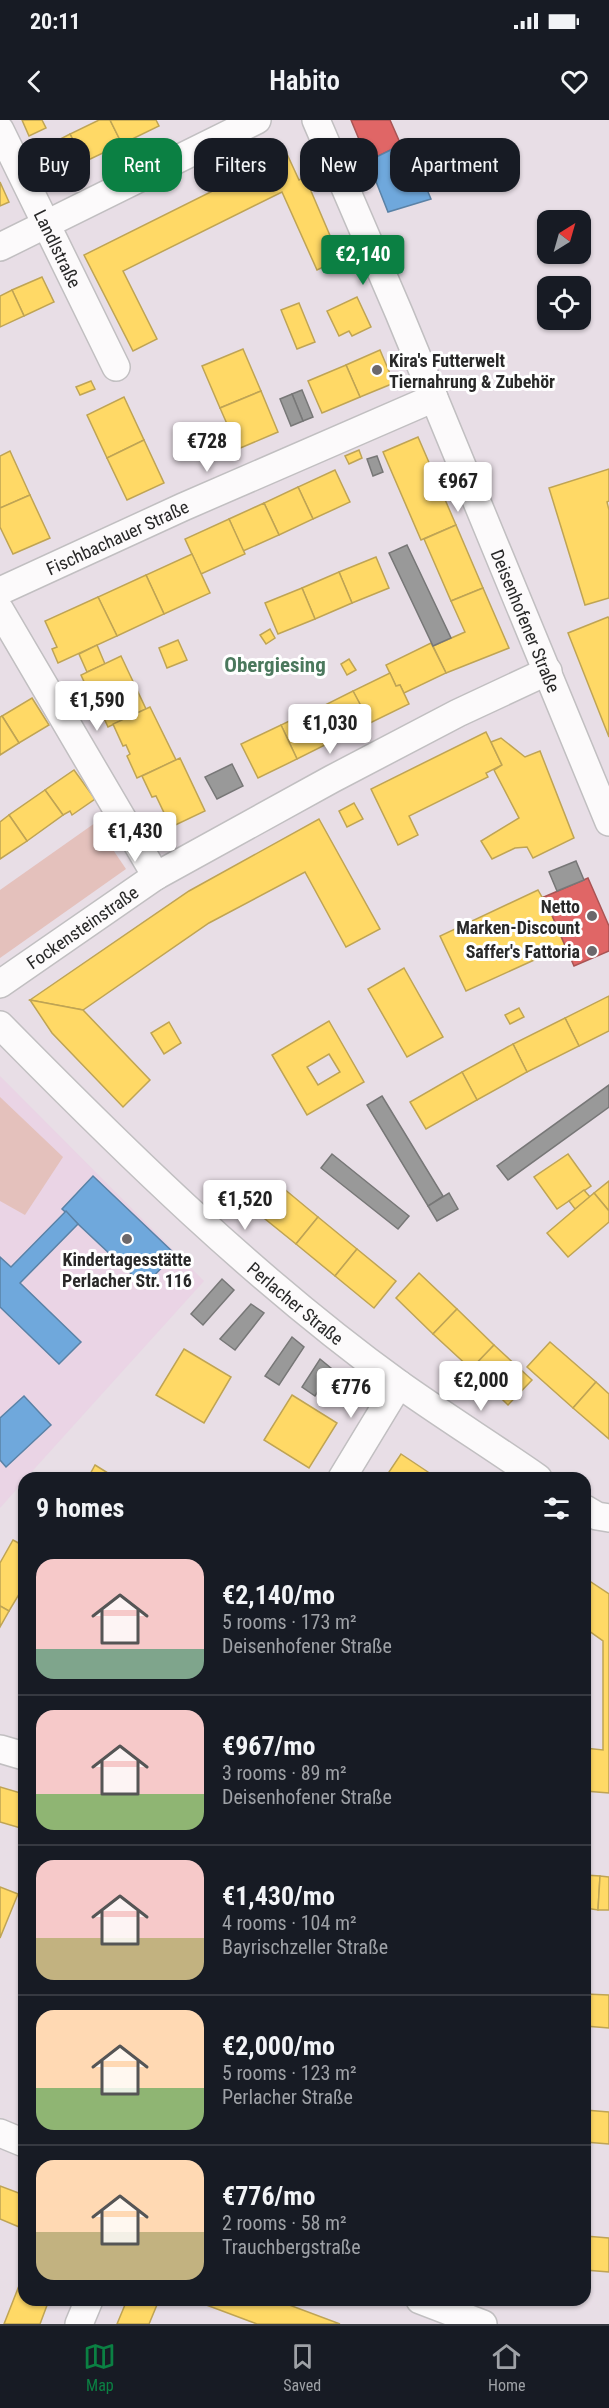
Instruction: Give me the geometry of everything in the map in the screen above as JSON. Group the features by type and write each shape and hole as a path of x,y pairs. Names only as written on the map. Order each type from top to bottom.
{"street":[{"path":"0,247 257,120"},
{"name":"Deisenhofener Straße","path":"316,120 548,671 609,822"},
{"name":"Landlstraße","path":"0,130 116,367"},
{"name":"Fischbachauer Straße","path":"0,591 183,507 434,398"},
{"path":"0,610 156,876"},
{"name":"Fockensteinstraße","path":"0,984 156,876 341,774 458,713 548,671"},
{"name":"Perlacher Straße","path":"0,1025 218,1237 306,1312 399,1384 529,1472"},
{"path":"346,1472 399,1384"},
{"path":"591,1512 609,1518"},
{"path":"0,1749 18,1754"},
{"path":"0,2133 18,2140"},
{"path":"79,2324 86,2306"},
{"path":"436,2306 483,2324"}],"shaded area":[{"path":"95,823 126,869 0,958 0,890"},
{"path":"0,1076 204,1281 32,1472 18,1472 18,1488 0,1508"},
{"path":"0,1097 63,1157 25,1215 0,1201"}],"building: Homes":[{"path":"22,120 42,120 46,128 29,136"},
{"path":"99,120 110,120 119,138 102,138 102,153 90,159 90,138 72,138 70,134"},
{"path":"110,120 156,120 159,126 134,138 119,138"},
{"path":"288,156 300,180 300,192 311,192 340,259 317,270 282,192 288,192"},
{"path":"0,182 9,202 0,206"},
{"path":"211,192 282,192 123,271 157,339 133,351 84,255"},
{"path":"42,277 54,302 24,316 12,290"},
{"path":"12,290 24,316 0,327 0,296"},
{"path":"357,297 371,327 352,336 349,331 339,336 327,311"},
{"path":"299,303 315,342 297,349 281,310"},
{"path":"243,349 261,391 220,408 202,366"},
{"path":"380,350 394,383 360,397 346,365"},
{"path":"346,365 360,397 322,413 308,381"},
{"path":"91,381 95,389 80,395 76,387"},
{"path":"261,391 278,432 238,449 220,408"},
{"path":"124,397 144,440 107,458 87,415"},
{"path":"418,437 456,525 421,540 383,452"},
{"path":"144,440 164,483 127,500 107,458"},
{"path":"359,450 362,458 349,464 345,456"},
{"path":"10,451 30,495 0,508 0,456"},
{"path":"609,469 609,501 607,502 609,510 609,598 585,605 549,488"},
{"path":"335,470 350,502 313,519 298,487"},
{"path":"298,487 313,519 279,535 264,503"},
{"path":"30,495 50,538 13,554 0,527 0,508"},
{"path":"264,503 279,535 243,551 229,519"},
{"path":"229,519 245,554 201,574 185,539"},
{"path":"456,525 483,588 451,601 424,539"},
{"path":"192,554 210,593 164,614 146,575"},
{"path":"376,557 389,588 352,603 339,572"},
{"path":"339,572 352,603 315,619 302,588"},
{"path":"146,575 164,614 117,636 98,597"},
{"path":"302,588 315,619 278,634 265,603"},
{"path":"483,588 509,648 446,673 433,646 465,632 451,601"},
{"path":"98,597 117,636 58,663 52,649 57,647 45,621"},
{"path":"608,617 609,619 609,737 568,633"},
{"path":"270,629 275,638 266,644 260,635"},
{"path":"178,640 187,660 167,668 159,648"},
{"path":"431,643 446,673 404,693 400,685 396,686 386,665"},
{"path":"97,645 105,664 87,672 79,654"},
{"path":"121,656 146,709 108,727 103,716 107,714 97,694 91,697 81,675"},
{"path":"349,659 356,670 347,675 341,664"},
{"path":"390,673 396,686 400,685 409,704 370,723 353,691"},
{"path":"353,691 370,723 333,741 317,709"},
{"path":"32,698 49,725 19,743 2,716"},
{"path":"150,707 176,760 137,778 127,756 130,754 126,745 123,746 113,724"},
{"path":"316,708 333,741 297,759 281,725"},
{"path":"2,716 19,743 0,755 0,717"},
{"path":"281,725 297,759 258,778 241,744"},
{"path":"486,732 502,765 486,773 488,777 409,816 418,835 398,845 371,789"},
{"path":"501,738 525,757 540,751 574,838 533,858 527,847 515,848 492,859 481,841 519,818 494,770 502,765 491,742"},
{"path":"180,758 205,811 167,829 162,819 166,817 156,796 152,797 142,776"},
{"path":"74,770 95,799 72,815 70,811 63,815 45,790"},
{"path":"45,790 63,815 27,841 9,815"},
{"path":"354,803 363,819 347,827 339,811"},
{"path":"9,815 27,841 0,859 0,822"},
{"path":"319,819 380,929 346,947 305,872 209,923 83,1010 30,1000 189,891"},
{"path":"538,890 544,897 565,946 466,991 440,936"},
{"path":"404,968 443,1037 407,1057 368,989"},
{"path":"609,996 609,1031 579,1046 565,1018"},
{"path":"30,1000 83,1010 150,1080 123,1107 52,1033"},
{"path":"519,1008 524,1017 510,1024 505,1015"},
{"path":"565,1018 579,1046 527,1072 513,1044"},
{"path":"329,1021 364,1082 307,1115 272,1055","holes":["329,1054 340,1072 318,1085 307,1067"]},
{"path":"169,1022 181,1043 164,1054 151,1033"},
{"path":"513,1044 527,1072 477,1100 462,1072"},
{"path":"462,1072 477,1100 426,1129 410,1102"},
{"path":"568,1154 591,1186 557,1209 534,1177"},
{"path":"609,1181 609,1211 594,1193"},
{"path":"277,1183 318,1217 296,1244 254,1210"},
{"path":"584,1190 590,1197 575,1209 569,1201"},
{"path":"594,1193 609,1211 609,1222 568,1257 547,1233"},
{"path":"318,1217 357,1249 335,1276 296,1244"},
{"path":"357,1249 396,1281 374,1308 335,1276"},
{"path":"419,1273 457,1309 433,1334 396,1298"},
{"path":"457,1309 494,1345 471,1369 433,1334"},
{"path":"550,1342 596,1382 573,1408 527,1367"},
{"path":"494,1345 532,1380 508,1405 471,1369"},
{"path":"184,1349 231,1377 204,1423 156,1395"},
{"path":"596,1382 609,1394 609,1439 573,1408"},
{"path":"292,1395 337,1423 309,1468 264,1440"},
{"path":"401,1454 428,1472 389,1472"},
{"path":"95,1465 106,1472 91,1472"},
{"path":"13,1540 18,1543 18,1596 9,1611 0,1606 0,1563"},
{"path":"591,1582 609,1594 609,1793 591,1792 591,1749 603,1750 603,1641 591,1632"},
{"path":"0,1606 9,1611 0,1627"},
{"path":"0,1787 18,1792 18,1827 0,1822"},
{"path":"591,1875 600,1876 598,1910 591,1909"},
{"path":"600,1876 609,1877 609,1910 598,1910"},
{"path":"0,1887 18,1894 0,1938"},
{"path":"591,1994 609,1995 609,2028 591,2026"},
{"path":"591,2110 609,2112 609,2144 591,2142"},
{"path":"0,2186 18,2193 18,2226 0,2219"},
{"path":"591,2236 609,2238 609,2272 591,2270"},
{"path":"18,2288 18,2306 47,2306 40,2324 4,2324"},
{"path":"124,2306 156,2306 149,2324 117,2324"},
{"path":"209,2306 292,2306 340,2324 257,2324"}],"building: Shops":[{"path":"351,120 390,120 398,138 390,138 390,150 378,156 378,138 358,138"},
{"path":"588,878 609,926 609,951 574,966 544,897"}],"building: Schools":[{"path":"390,150 390,192 428,192 431,199 388,212 378,186 378,156"},
{"name":"Kindertagesstätte Perlacher Str. 116","path":"93,1176 175,1254 144,1286 62,1209"},
{"path":"66,1211 78,1224 20,1283 81,1342 59,1364 0,1307 0,1257 11,1267"},
{"path":"24,1396 51,1425 6,1467 0,1460 0,1418"}],"building: Industry":[{"path":"302,390 313,417 303,421 292,394"},
{"path":"292,394 303,421 291,426 280,399"},
{"path":"377,456 383,472 373,476 367,459"},
{"path":"407,545 451,638 433,646 389,553"},
{"path":"232,764 243,786 217,799 205,777"},
{"path":"576,861 584,880 557,891 549,872"},
{"path":"609,1085 609,1107 508,1180 497,1166"},
{"path":"382,1096 443,1196 428,1206 367,1105"},
{"path":"332,1154 409,1216 398,1229 321,1168"},
{"path":"449,1193 458,1209 437,1221 428,1206"},
{"path":"222,1279 234,1290 203,1325 191,1314"},
{"path":"251,1304 264,1313 235,1350 220,1339"},
{"path":"292,1337 304,1347 279,1385 265,1376"},
{"path":"320,1359 332,1369 315,1396 302,1387"}],"place":[{"name":"Kira's Futterwelt Tiernahrung & Zubehör","path":"377,370"},
{"name":"Netto Marken-Discount","path":"592,916"},
{"name":"Saffer's Fattoria","path":"592,951"},
{"name":"Kindertagesstätte Perlacher Str. 116","path":"127,1239"}],"district":[{"name":"Obergiesing","path":"275,665"}]}
